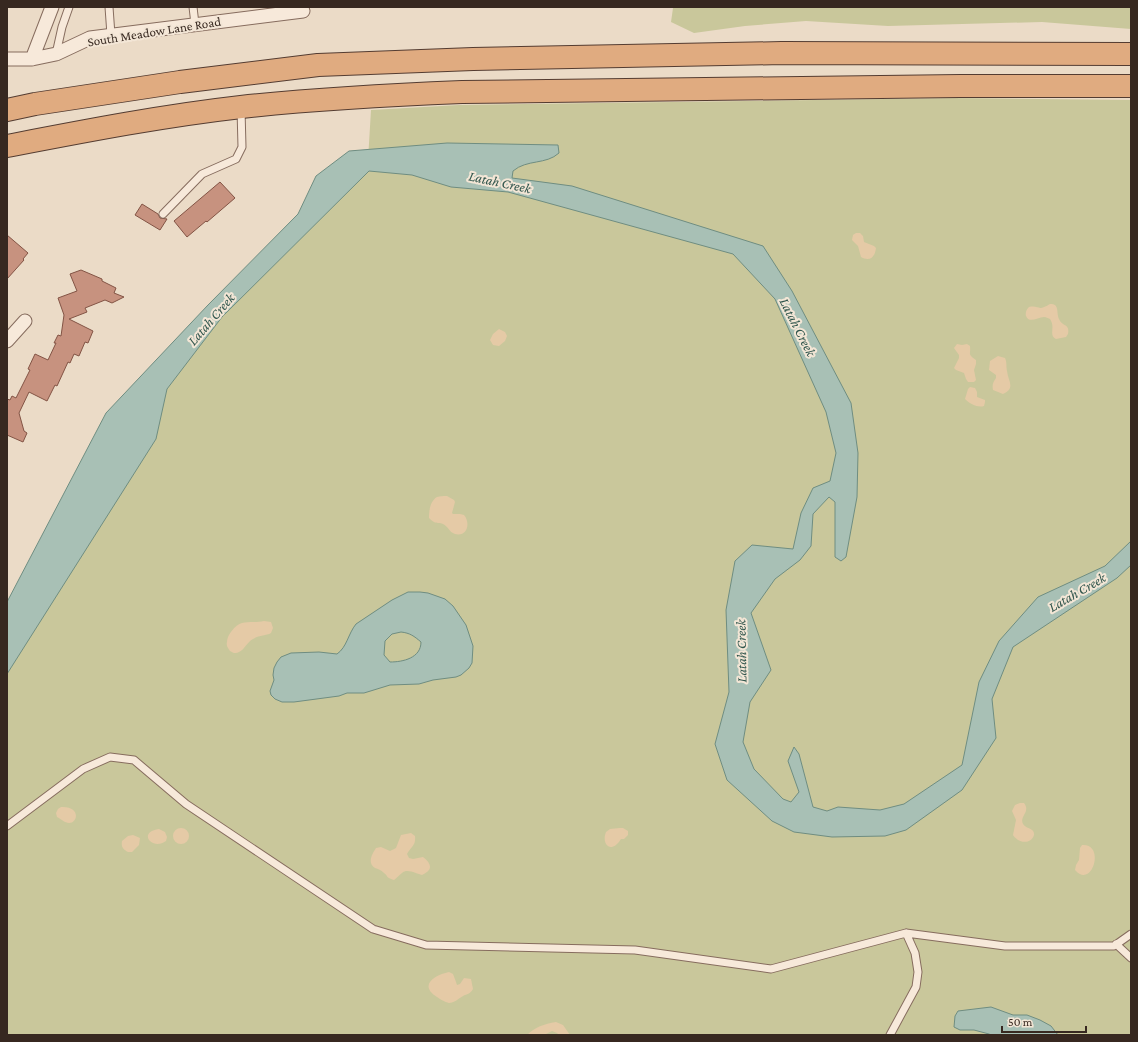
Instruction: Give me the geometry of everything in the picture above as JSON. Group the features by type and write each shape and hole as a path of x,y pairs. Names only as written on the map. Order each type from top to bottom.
{"highway":[{"path":"7,110 35,104 180,82 318,65 473,59 774,53 1131,54"},
{"path":"7,146 131,122 241,107 379,96 462,92 960,86 1131,86"}],"street":[{"path":"32,59 52,7"},
{"name":"South Meadow Lane Road","path":"7,59 32,59 56,54 90,38 303,11"},
{"path":"7,341 25,321"}],"lane":[{"path":"56,54 62,27 70,7"},
{"path":"109,7 111,35"},
{"path":"193,7 195,24"},
{"path":"163,214 202,174 236,159 242,147 241,107"},
{"path":"7,826 83,769 110,757 134,760 186,804 373,929 426,945 635,950 772,969 906,933 1005,946 1114,946 1131,934"},
{"path":"890,1035 916,987 918,972 915,953 906,933"},
{"path":"1116,944 1131,958"}],"shaded area":[{"path":"1131,7 1131,29 1042,22 888,26 806,21 745,26 694,33 671,22 673,8"},
{"path":"956,98 1131,100 1131,1035 7,1035 7,636 159,381 368,160 371,110 459,105"}],"sand":[{"path":"860,233 863,236 864,242 876,248 872,258 867,259 861,257 858,246 852,240 853,235"},
{"path":"1050,304 1055,305 1060,321 1068,328 1068,334 1066,337 1056,339 1054,337 1052,333 1052,322 1050,319 1044,317 1029,320 1026,316 1026,312 1029,307 1041,308"},
{"path":"499,329 505,332 507,336 505,341 499,346 493,345 490,340 493,334"},
{"path":"957,344 967,344 970,346 970,355 976,360 974,370 976,380 974,382 968,382 964,373 954,368 959,358 959,355 954,348"},
{"path":"998,356 1005,358 1010,384 1007,392 1003,394 993,390 996,375 989,370 990,361"},
{"path":"970,387 975,388 977,397 985,400 984,406 974,405 965,399"},
{"path":"447,496 455,502 452,513 464,515 466,518 467,529 462,533 455,534 445,525 436,523 429,518 431,504 433,501 437,497"},
{"path":"264,621 271,622 273,628 271,633 253,639 238,653 230,651 227,646 227,639 234,628 242,623"},
{"path":"1024,803 1026,806 1026,811 1022,819 1023,824 1034,833 1032,838 1027,842 1018,840 1013,835 1016,820 1012,811 1015,805"},
{"path":"61,807 67,807 75,812 76,818 72,822 64,822 57,817 56,813"},
{"path":"181,828 188,833 189,836 184,843 181,844 174,839 173,836 178,829"},
{"path":"623,828 628,831 628,835 614,846 608,846 605,840 606,832 610,829"},
{"path":"159,829 165,832 167,837 166,841 156,844 149,840 148,837 152,831"},
{"path":"411,833 415,836 415,842 407,854 409,858 413,859 423,857 430,864 430,869 426,873 422,875 407,871 394,880 388,878 382,871 375,868 371,864 371,858 376,848 381,847 390,851 396,848 401,835"},
{"path":"133,835 140,838 139,845 132,852 128,852 123,848 122,841 128,836"},
{"path":"1082,845 1089,846 1095,857 1091,870 1087,874 1081,875 1075,870"},
{"path":"449,972 453,974 457,985 460,984 464,978 471,979 473,989 468,994 451,1003 440,999 431,993 429,988 431,981 434,978"},
{"path":"556,1022 563,1025 570,1035 559,1035 552,1031 544,1035 527,1035 540,1026"}],"water":[{"name":"Latah Creek","path":"447,143 558,145 559,153 554,157 518,167 513,171 512,178 572,186 763,246 792,291 851,403 858,453 857,497 846,557 841,561 835,557 835,502 829,497 813,514 811,546 800,560 775,579 751,613 771,670 750,702 743,742 754,769 783,799 791,802 799,792 788,761 794,747 799,754 813,807 827,811 838,807 880,810 904,804 962,765 979,682 999,641 1038,597 1105,566 1131,541 1131,565 1117,578 1013,647 992,699 996,738 962,790 906,830 885,836 832,837 794,832 772,821 727,780 715,744 729,692 726,610 735,561 752,545 793,549 801,513 813,488 830,481 836,453 826,412 775,299 733,254 508,192 451,187 412,175 369,171 222,317 167,389 156,439 7,674 7,602 106,413 208,305 298,214 316,176 349,151"},
{"path":"408,592 420,592 445,599 453,606 466,625 473,646 472,663 469,668 461,675 456,677 433,680 419,684 390,685 364,693 347,693 339,696 294,702 282,702 275,699 271,695 270,691 274,680 274,668 281,657 291,653 319,652 337,654 343,648 356,624 392,600","holes":["404,632 412,635 421,642 418,652 406,660 390,662 384,655 385,641 392,634"]},
{"path":"991,1007 1013,1015 1027,1015 1040,1020 1051,1026 1058,1035 991,1035 974,1030 960,1030 954,1027 955,1016 958,1011"}],"building":[{"path":"220,182 235,198 187,237 174,221"},
{"path":"142,204 158,214 160,218 167,219 160,230 135,215"},
{"path":"7,235 28,253 23,259 24,260 7,279"},
{"path":"81,270 102,279 102,281 116,288 114,293 124,297 112,303 105,300 85,308 87,312 69,319 93,331 88,343 85,342 79,356 74,354 70,363 68,362 57,386 55,385 47,401 29,392 19,413 24,431 27,433 23,442 7,435 7,399 10,400 12,396 16,398 30,370 28,369 35,354 48,360 58,335 61,336 64,315 58,298 77,291 70,274"}]}
